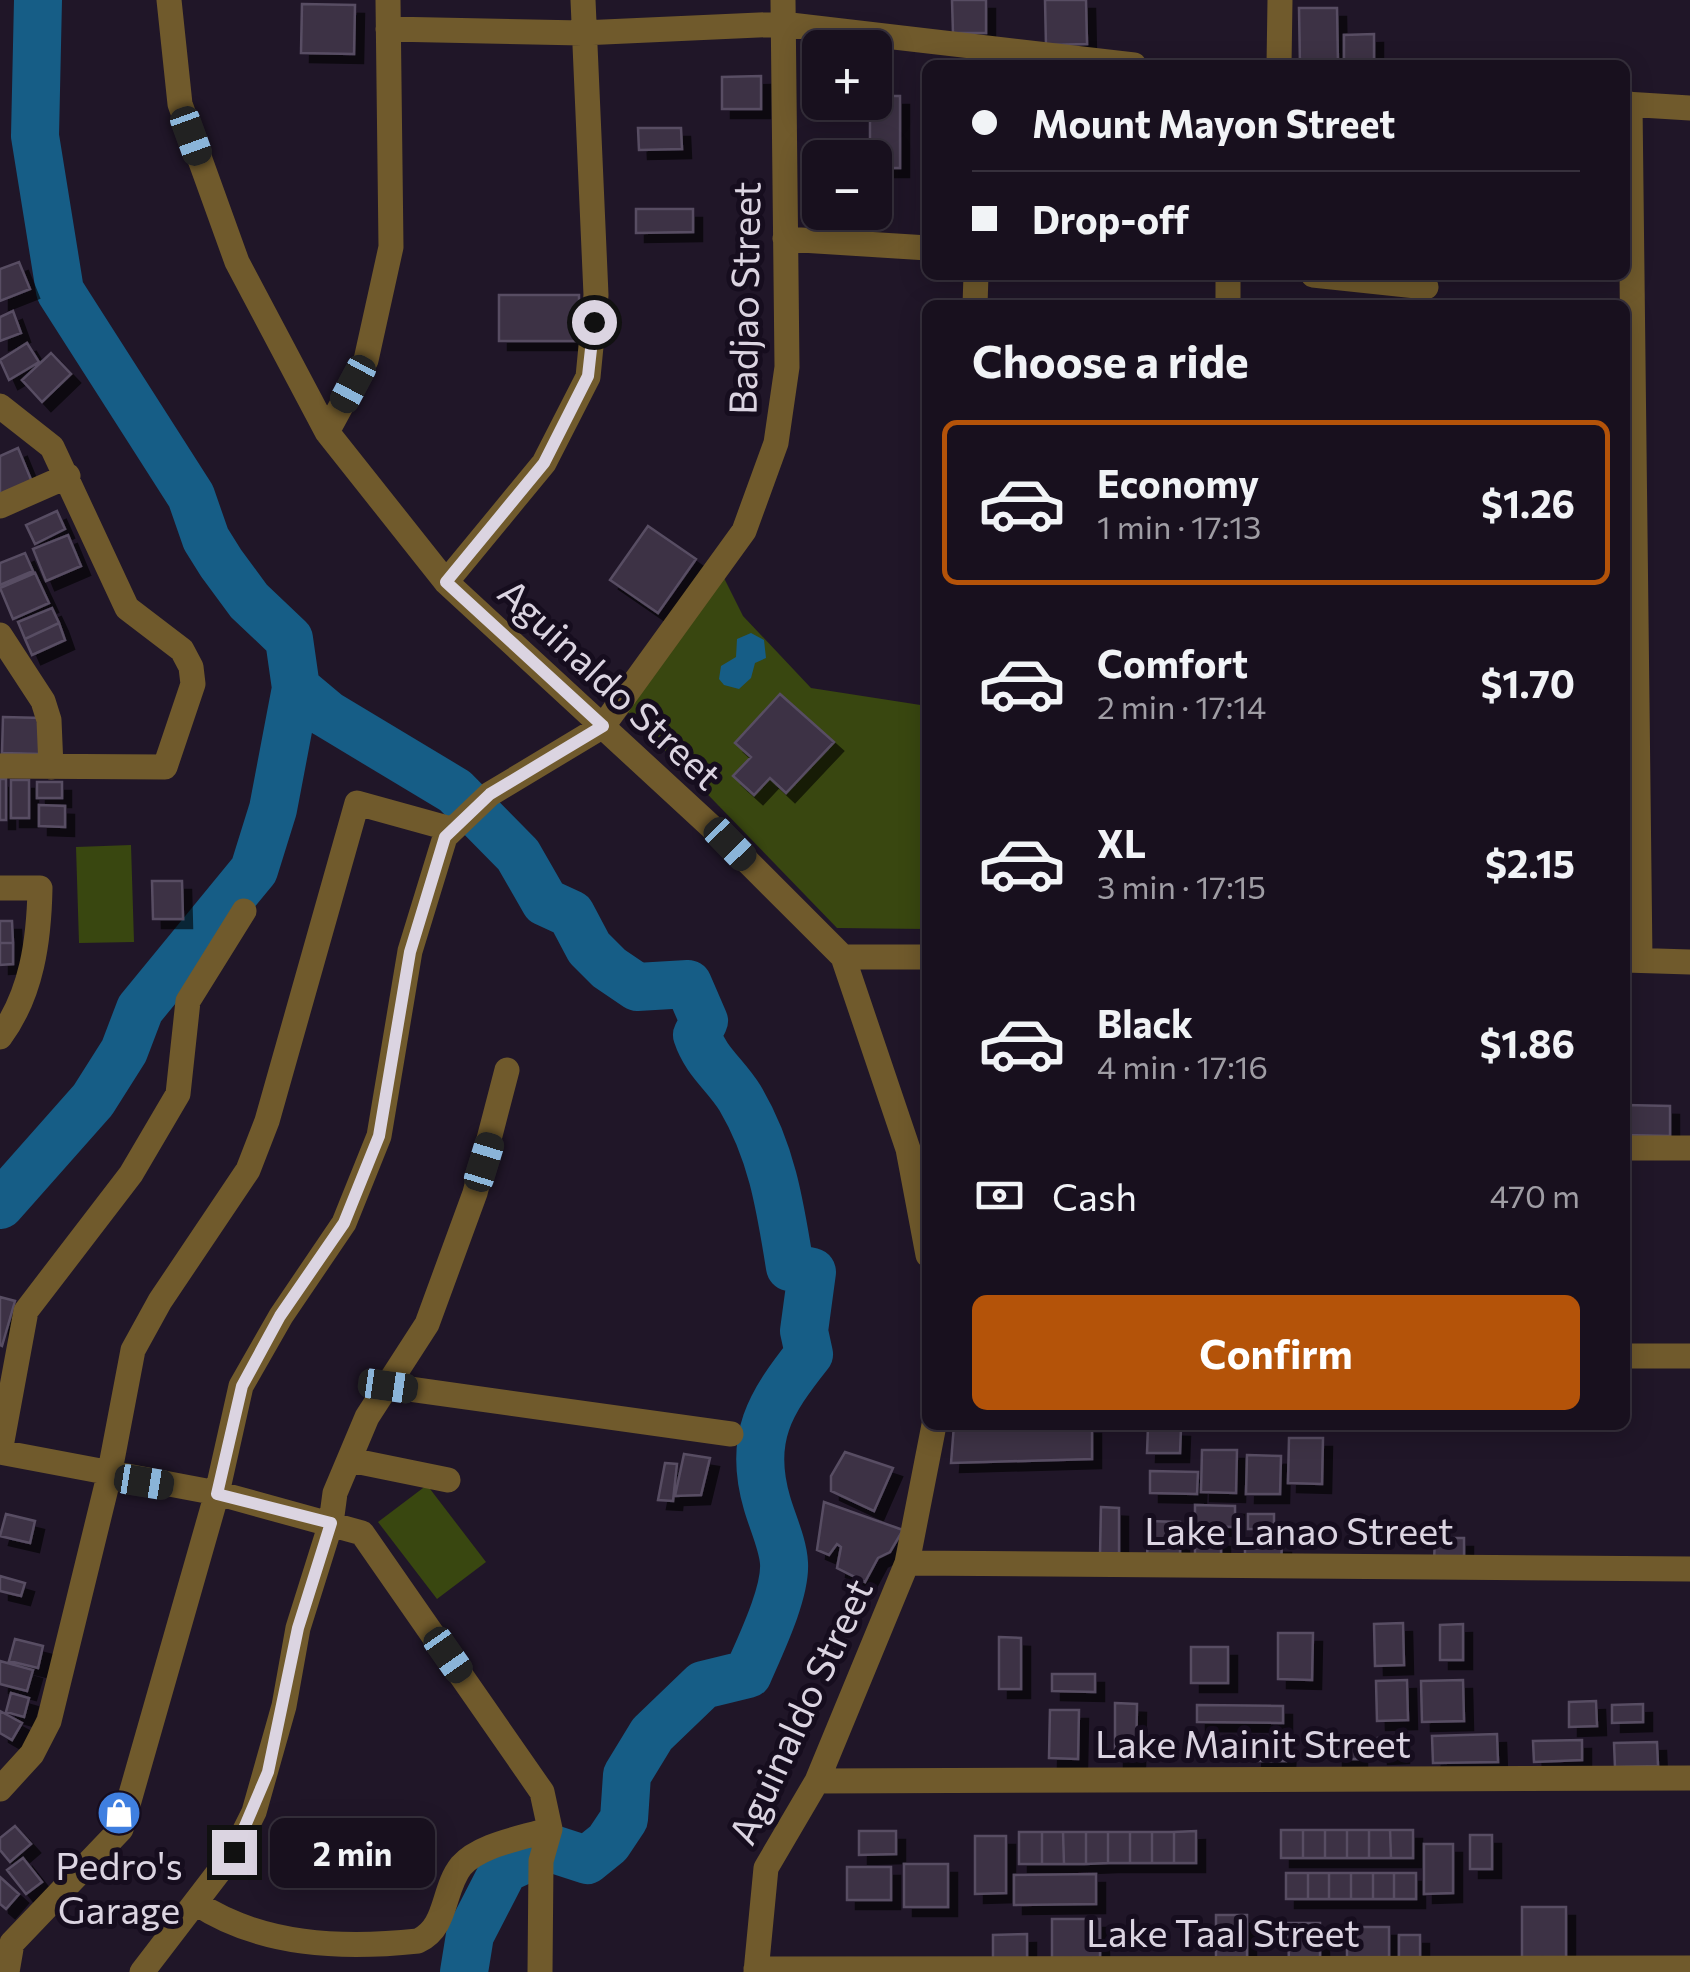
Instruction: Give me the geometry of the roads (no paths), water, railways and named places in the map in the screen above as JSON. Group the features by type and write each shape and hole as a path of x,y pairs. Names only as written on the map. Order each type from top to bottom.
{"street":[{"name":"Aguinaldo Street","path":"169,0 180,104 237,262 328,432 446,582 603,726 843,957 918,1149 922,1191"},
{"path":"328,432 366,360 391,247 388,0"},
{"path":"446,582 544,463 588,376 596,296 583,0"},
{"path":"1279,60 1280,0"},
{"path":"388,30 582,34 782,12 1101,60"},
{"name":"Badjao Street","path":"603,726 744,531 776,444 787,367 782,12"},
{"path":"1630,104 1690,108"},
{"path":"785,239 922,248"},
{"path":"1353,280 1426,289"},
{"path":"0,406 52,446 127,608 182,650 193,684 166,767 0,766"},
{"path":"0,506 68,476"},
{"path":"1630,618 1632,960 1690,962"},
{"path":"0,635 43,700 49,720 51,766"},
{"path":"7,1972 12,1943 121,1828 217,1494 242,1386 280,1316 344,1223 379,1136 410,952 456,823 490,794 603,726"},
{"path":"0,1789 32,1754 48,1721 108,1476 133,1350 160,1301 248,1170 268,1121 358,803 456,823"},
{"path":"0,888 40,888 32,966 24,994 0,1038"},
{"path":"244,911 188,1002 178,1094 131,1174 26,1311 0,1452 108,1476 217,1494 362,1533 534,1777 547,1844 540,1972"},
{"path":"843,957 922,958"},
{"path":"142,1972 234,1852 254,1812 284,1706 298,1628 331,1523 335,1494 368,1417 427,1324 475,1192 507,1070"},
{"path":"1630,1148 1690,1148"},
{"path":"1630,1356 1690,1356"},
{"path":"388,1386 731,1434"},
{"name":"Aguinaldo Street","path":"756,1971 766,1868 817,1781 908,1563 933,1430"},
{"path":"350,1460 448,1480"},
{"name":"Lake Lanao Street","path":"908,1563 1690,1570"},
{"name":"Lake Mainit Street","path":"817,1781 1690,1778"},
{"path":"196,1903 242,1928 292,1941 418,1941 435,1930 461,1866 479,1852 547,1844"},
{"name":"Lake Taal Street","path":"756,1971 1690,1968"}],"water":[{"path":"751,633 764,640 766,658 755,663 751,678 739,689 724,685 719,679 721,666 736,657 737,639"}],"waterway":[{"path":"0,1205 93,1100 124,1051 140,1009 254,870 273,809 296,688 289,639 249,601 221,563 206,539 191,496 60,291 35,136 38,0"},
{"path":"296,688 327,714 455,791 518,855 545,902 571,914 589,948 609,968 637,987 688,984 704,1021 697,1035 701,1044 740,1098 760,1138 778,1201 790,1267 812,1272 804,1331 809,1354 783,1389 766,1422 762,1440 762,1480 782,1548 784,1575 748,1674 703,1685 652,1734 627,1775 624,1819 608,1843 587,1860 550,1848 504,1869 470,1935 464,1972"}],"place":[{"name":"Pedro's Garage","path":"119,1813"}]}
